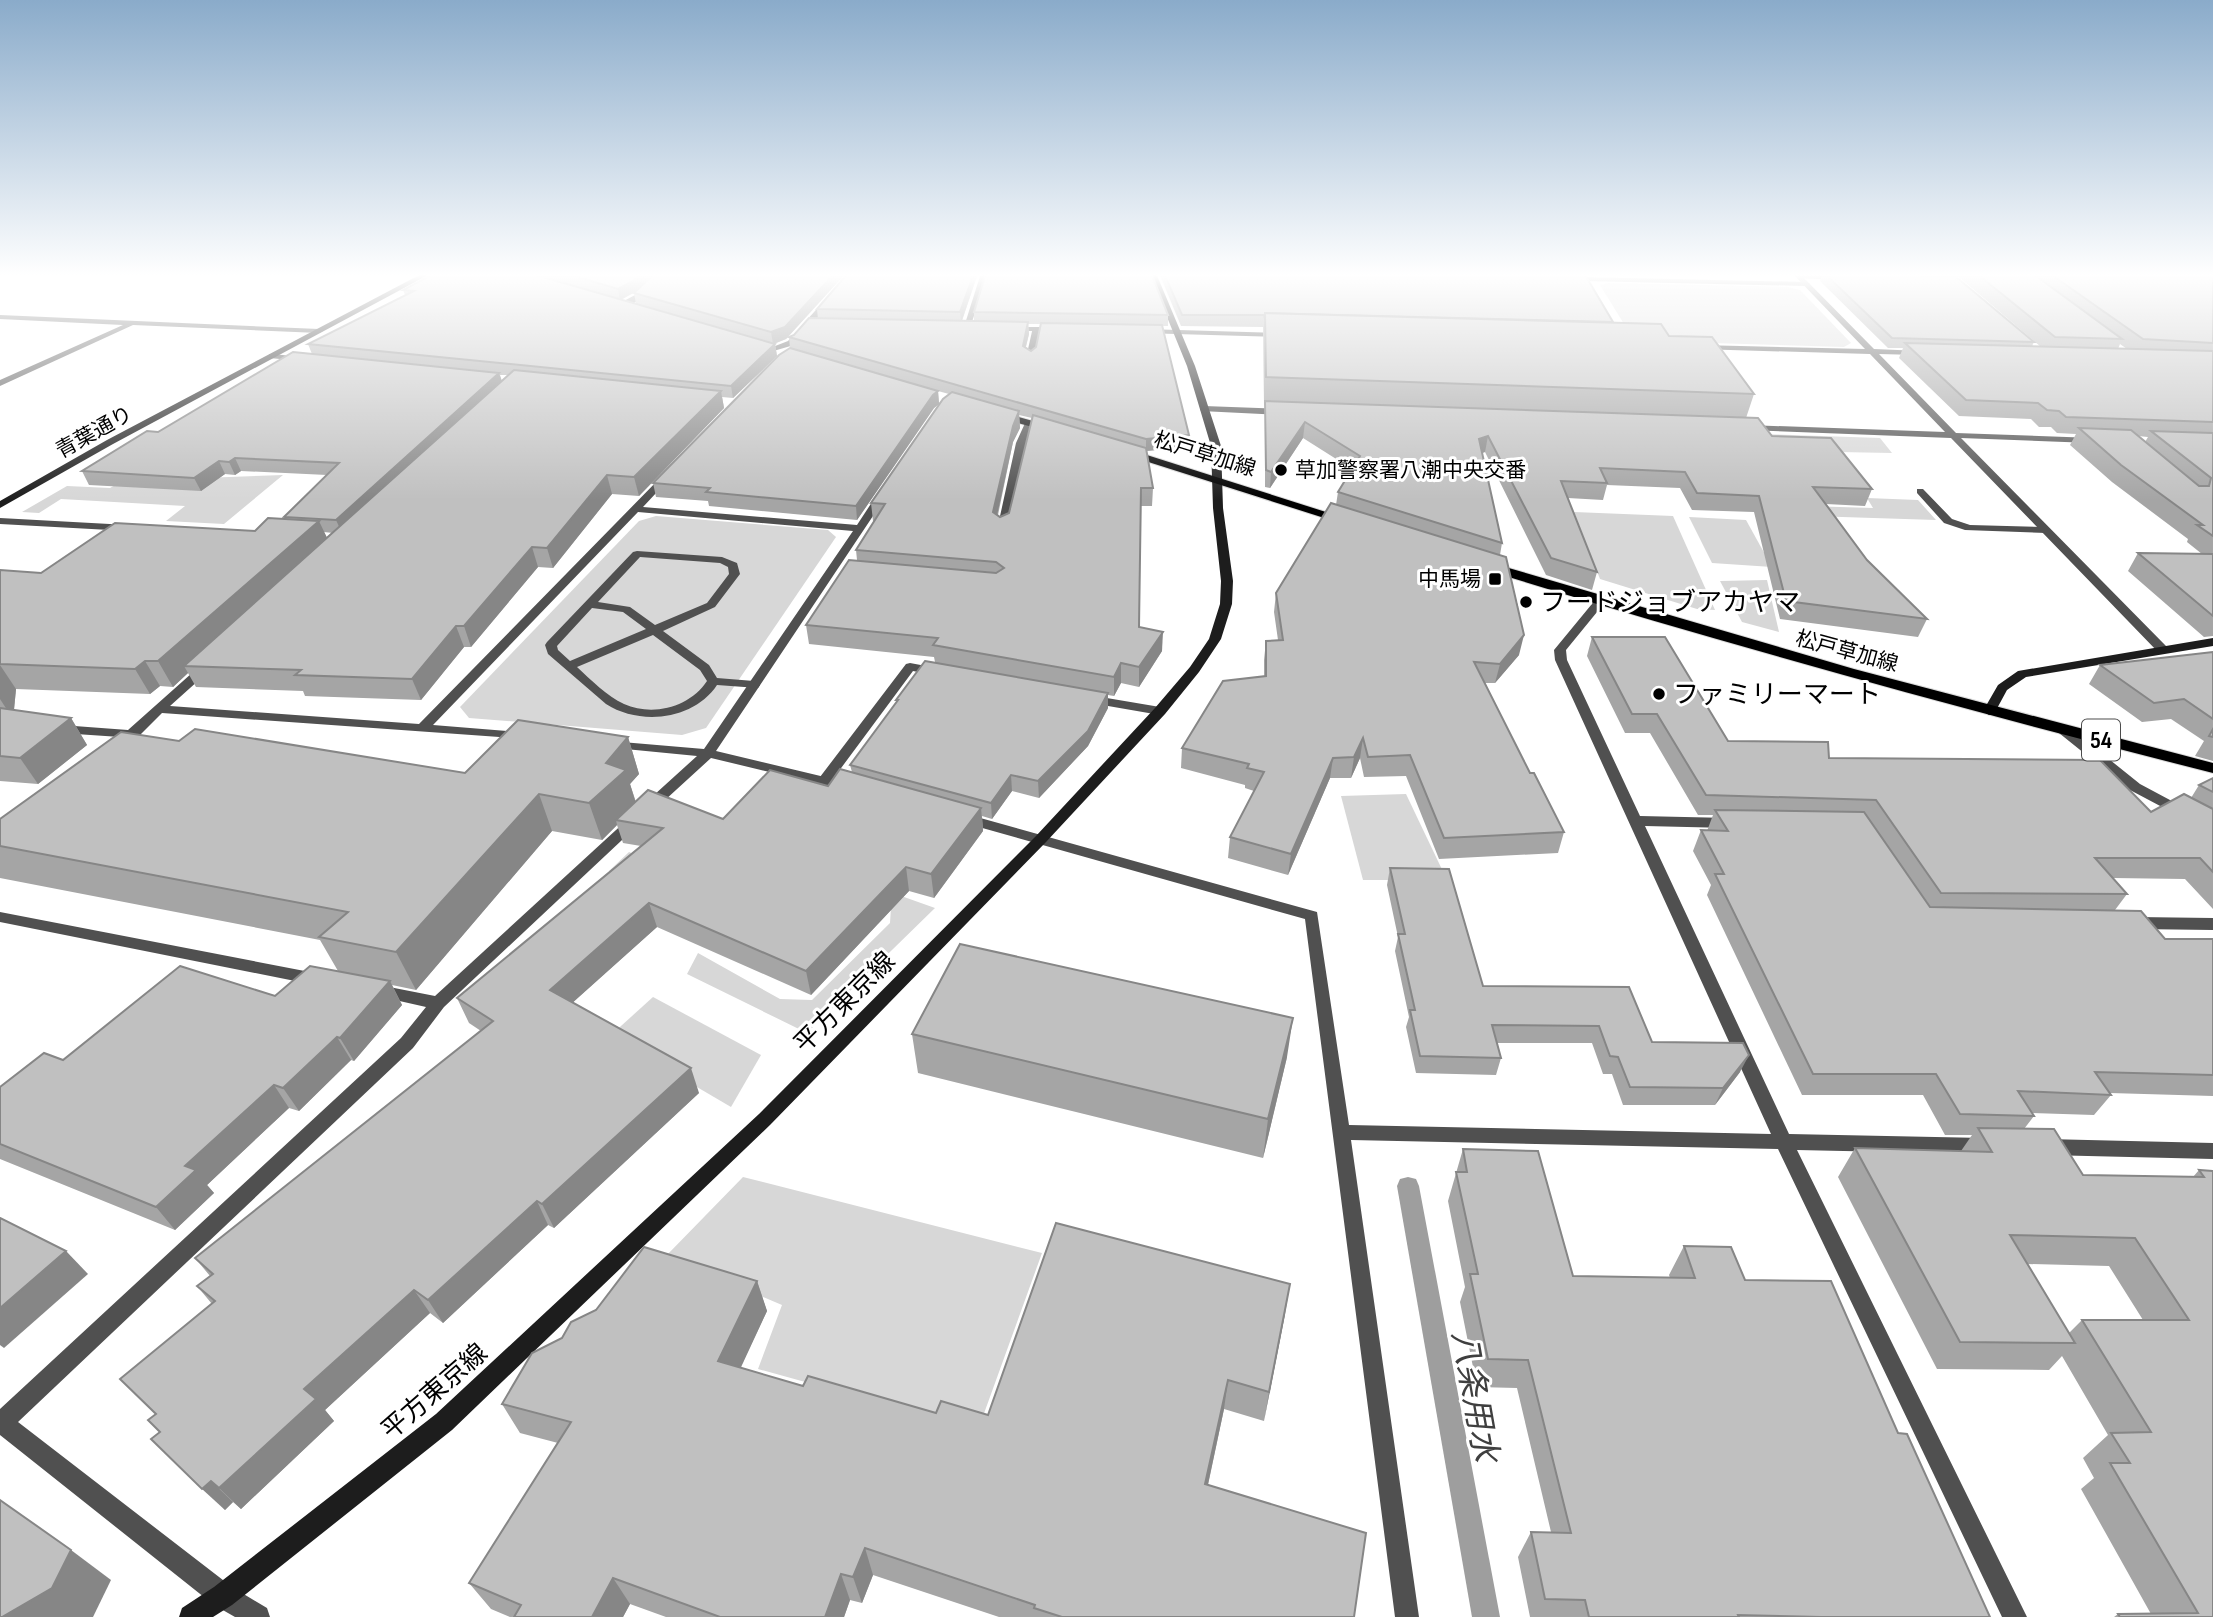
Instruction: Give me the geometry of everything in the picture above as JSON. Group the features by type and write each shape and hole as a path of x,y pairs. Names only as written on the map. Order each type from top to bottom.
{"main road":[{"name":"青葉通り","path":"0,505 110,442 286,348"},
{"path":"768,348 793,355"},
{"name":"平方東京線","path":"191,1617 223,1596 443,1422 765,1119 1041,839 1160,711 1215,639 1226,604 1227,581 1218,508 1216,446 1183,348"},
{"path":"979,409 1068,435"},
{"name":"松戸草加線","path":"1117,449 1355,523"},
{"name":"松戸草加線","path":"1477,563 1756,648 2213,768"},
{"path":"1989,711 2002,688 2022,674 2213,642"}],"street":[{"path":"0,383 77,348"},
{"path":"773,350 777,348"},
{"path":"1030,358 1032,348"},
{"path":"1745,348 1925,354"},
{"path":"1869,348 2162,649"},
{"path":"272,356 318,361"},
{"path":"1204,410 1287,412"},
{"path":"1002,530 1021,443 1029,423"},
{"path":"1731,428 2098,440"},
{"path":"424,727 679,464"},
{"path":"258,1617 223,1596 1,1422 407,1043 438,1003 708,753 754,685 838,572 860,528 889,485"},
{"path":"1920,491 1948,521 1969,528 2046,530"},
{"path":"635,509 860,528"},
{"path":"0,520 135,528"},
{"path":"569,666 711,604 735,574 733,565 722,560 637,554 551,645 552,651 569,666 619,706 631,710 662,713 680,710 695,703 706,693 713,681"},
{"path":"1600,601 1560,650 1561,660 1784,1142 2015,1617"},
{"path":"589,604 626,609 705,668 713,681"},
{"path":"112,751 210,664"},
{"path":"825,780 910,667 949,674"},
{"path":"713,681 754,685"},
{"path":"1081,697 1160,711"},
{"path":"160,709 532,737"},
{"path":"40,727 133,734"},
{"path":"2064,730 2135,787 2213,829"},
{"path":"600,743 708,753 863,791"},
{"path":"953,815 1311,916 1407,1617"},
{"path":"1636,821 1747,823"},
{"path":"0,917 334,983"},
{"path":"2117,923 2213,924"},
{"path":"360,988 438,1003"},
{"path":"1340,1132 2005,1146"},
{"path":"2033,1147 2213,1151"}],"shaded area":[{"path":"1762,434 1880,438 1892,453 1839,452"},
{"path":"141,470 202,478 283,475 224,524 166,521 185,506 61,499 39,513 22,512 67,486 110,488"},
{"path":"1867,498 1918,500 1936,520 1811,516 1806,506 1873,508"},
{"path":"1574,512 1673,516 1715,610 1697,609 1600,579"},
{"path":"656,516 828,530 836,537 706,728 682,735 469,718 460,707 639,521"},
{"path":"1689,517 1746,520 1772,567 1712,563"},
{"path":"1767,580 1779,632 1742,622 1720,581"},
{"path":"1406,794 1447,880 1363,880 1341,796"},
{"path":"749,842 935,908 807,1033 687,974 698,953 780,999 812,1000 890,923 891,907 723,913 609,871 629,852 703,884"},
{"path":"653,997 761,1055 731,1107 610,1036"},
{"path":"743,1177 1042,1253 978,1430 758,1369 782,1305 666,1256"}],"building":[{"path":"353,348 770,348 731,386"},
{"path":"792,348 938,391 856,506 706,492 710,488 653,483 779,355"},
{"path":"829,348 1027,348 1031,351 1034,348 1168,348 1189,435 1146,439"},
{"path":"1266,348 1720,348 1754,394 1266,377"},
{"path":"1911,348 2213,351 2213,422 2066,417 2059,411 2047,410 2038,403 1966,400"},
{"path":"293,352 499,373 336,520 284,517 339,463 235,458 229,462 219,461 194,478 82,471 147,431 158,432"},
{"path":"514,370 721,391 634,477 607,475 547,548 532,547 464,626 456,626 412,679 295,675 301,670 184,666"},
{"path":"952,392 1019,411 993,512 1000,517 1009,513 1033,415 1146,448 1153,488 1141,488 1139,627 1163,632 1139,667 1121,663 1114,677 933,645 938,638 806,625 849,560 996,573 1004,568 996,562 856,550 885,504 871,503 943,399"},
{"path":"1265,401 1758,418 1772,436 1831,438 1872,489 1813,487 1867,560 1927,619 1786,601 1759,496 1697,493 1685,472 1600,468 1607,483 1561,481 1597,572 1551,558 1488,436 1479,439 1502,543 1338,492 1360,456 1305,422 1271,472 1266,470"},
{"path":"2079,428 2131,430 2199,486 2209,486 2211,478 2151,431 2213,433 2213,536 2197,525 2203,525 2121,465"},
{"path":"1331,503 1506,557 1524,635 1500,664 1474,662 1530,773 1534,773 1564,832 1444,838 1410,755 1368,757 1363,738 1354,757 1333,758 1291,854 1230,837 1264,772 1247,768 1249,764 1182,748 1223,681 1266,676 1266,641 1283,640 1276,593"},
{"path":"268,518 319,521 158,661 145,661 135,669 0,664 0,570 41,573 115,523 255,531"},
{"path":"2138,553 2213,554 2213,616"},
{"path":"1592,637 1665,637 1728,741 1828,742 1829,758 2100,760 2151,812 2184,794 2213,809 2213,872 2200,858 2095,858 2127,894 1941,893 1876,800 1706,795 1657,714 1632,714"},
{"path":"2213,652 2213,719 2184,699 2154,703 2100,665"},
{"path":"925,661 1108,693 1088,731 1038,781 1011,775 991,803 850,765"},
{"path":"0,708 71,718 20,758 0,756"},
{"path":"518,720 628,737 606,763 626,770 589,803 539,794 396,952 319,937 348,912 0,846 0,819 121,732 179,741 195,729 465,773"},
{"path":"840,769 981,808 931,874 906,867 806,971 649,903 550,990 691,1068 542,1204 537,1201 428,1300 414,1290 304,1389 316,1399 219,1488 211,1481 202,1489 151,1439 160,1432 148,1420 156,1414 120,1379 215,1301 197,1286 213,1274 195,1258 493,1021 457,998 663,828 616,820 648,790 723,819 770,770 828,786"},
{"path":"2213,778 2213,792 2199,785"},
{"path":"1715,810 1864,812 1930,907 2141,911 2165,939 2213,939 2213,1075 2095,1072 2111,1095 2018,1091 2034,1116 1960,1114 1936,1074 1813,1074 1715,874 1724,874 1701,830 1728,831"},
{"path":"1390,868 1449,869 1483,986 1629,987 1652,1042 1743,1043 1749,1055 1723,1088 1630,1087 1618,1057 1610,1056 1599,1026 1492,1025 1501,1058 1420,1056 1410,1010 1415,1010 1398,934 1405,934"},
{"path":"960,944 1293,1018 1268,1119 912,1034"},
{"path":"180,966 275,996 310,966 390,981 340,1038 337,1037 283,1088 274,1085 185,1166 196,1170 156,1207 0,1144 0,1087 44,1053 63,1060"},
{"path":"1978,1128 2054,1129 2083,1175 2204,1177 2199,1170 2213,1171 2213,1617 2120,1617 2118,1614 2198,1613 2110,1463 2130,1463 2111,1433 2151,1432 2082,1320 2189,1320 2135,1238 2010,1235 2075,1343 1960,1342 1855,1148 1992,1152"},
{"path":"1463,1149 1538,1151 1573,1276 1695,1278 1684,1246 1731,1247 1745,1280 1831,1281 1898,1433 1907,1434 1990,1617 1589,1617 1585,1600 1545,1599 1531,1532 1571,1533 1528,1360 1488,1359 1470,1274 1478,1274 1456,1172 1467,1172"},
{"path":"0,1218 66,1251 0,1308"},
{"path":"1056,1223 1290,1284 1269,1392 1228,1380 1205,1484 1366,1533 1354,1617 1062,1617 1034,1608 1035,1605 865,1548 853,1577 841,1574 825,1617 720,1617 613,1578 592,1617 514,1617 521,1605 469,1583 571,1422 502,1404 532,1353 562,1338 571,1322 596,1310 644,1247 757,1281 718,1361 803,1386 808,1376 936,1413 941,1401 988,1415"},
{"path":"0,1500 71,1550 52,1588 2,1617 0,1617"}],"waterway":[{"name":"八条用水","path":"1408,1186 1486,1617"}],"place":[{"name":"草加警察署八潮中央交番","path":"1281,470"},
{"name":"中馬場","path":"1495,579"},
{"name":"フードジョブアカヤマ","path":"1526,602"},
{"name":"ファミリーマート","path":"1659,694"}]}
